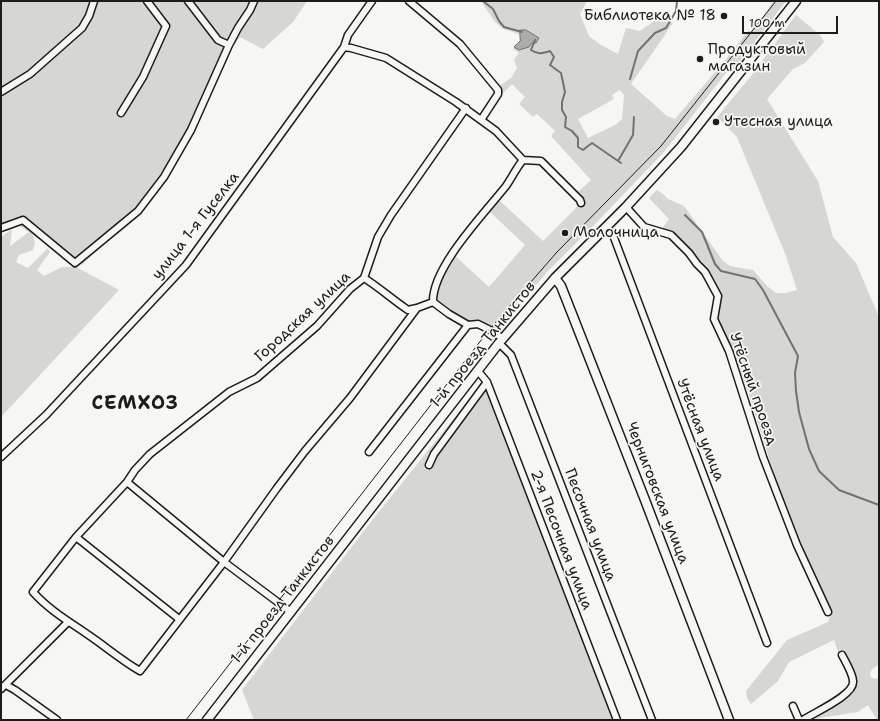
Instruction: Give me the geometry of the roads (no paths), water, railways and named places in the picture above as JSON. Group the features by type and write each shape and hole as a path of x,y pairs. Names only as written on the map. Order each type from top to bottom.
{"main road":[{"name":"1-й проезд Танкистов","path":"207,720 501,341 555,278 626,207 689,138 796,1"},
{"name":"Черниговская улица","path":"555,278 561,286 592,362 729,720"}],"street":[{"path":"1,92 30,74 82,28 89,16 94,1"},
{"path":"121,113 143,77 166,26 147,1"},
{"path":"188,1 218,40 229,45"},
{"path":"1,228 23,220 75,263 138,211 164,177 191,130 229,45 254,1"},
{"name":"улица 1-я Гуселка","path":"1,457 46,415 186,265 338,53 344,47 348,35 372,1"},
{"path":"409,1 460,44 498,90 498,94 481,120"},
{"path":"344,47 386,58 466,108 496,131 523,160 541,161 580,200 581,203"},
{"name":"Городская улица","path":"417,308 350,398 305,451 224,562 140,672 68,622 33,592 76,537 127,482 135,470 150,454 229,392 258,378 317,326 350,289 364,278 378,237 387,221 466,108"},
{"path":"364,278 382,289 395,302 408,310 433,302 433,295 439,276 452,253 507,184 523,160"},
{"name":"Утёсный проезд","path":"626,207 644,227 671,235 705,272 718,296 714,319 729,351 763,457 797,545 828,612"},
{"name":"Утёсная улица","path":"606,227 613,235 767,643"},
{"name":"Песочная улица","path":"433,302 449,314 468,325 478,324 494,332 510,355 652,720"},
{"path":"369,452 468,325"},
{"name":"2-я Песочная улица","path":"478,372 487,382 617,720"},
{"path":"429,465 434,454 487,382"},
{"path":"127,482 224,562 291,612"},
{"path":"76,537 179,619"},
{"path":"3,687 68,622"},
{"path":"803,720 844,696 852,686 853,680 842,655"},
{"path":"3,687 15,690 57,720"},
{"path":"793,706 799,720"}],"waterway":[{"path":"483,1 493,9 504,27 522,32"},
{"path":"630,79 638,51 655,33 666,28 676,11 677,1"},
{"path":"535,40 531,50 538,53 550,51 554,57 550,65 561,73 565,92 562,102 562,110 566,117 565,127 572,131 578,138 578,147 583,150 592,143 621,163"},
{"path":"618,161 633,135 634,117"},
{"path":"685,215 702,232 715,264 721,271 755,279 763,290 798,356 795,373 799,412 809,449 819,471 839,490 879,505"}],"tram line":[{"path":"186,720 489,330 557,252 661,146 776,1"}],"place":[{"name":"Библиотека № 18","path":"724,16"},
{"name":"Продуктовый магазин","path":"700,59"},
{"name":"Утесная улица","path":"716,122"},
{"name":"Молочница","path":"565,233"}],"district":[{"name":"СЕМХОЗ","path":"135,404"}]}
